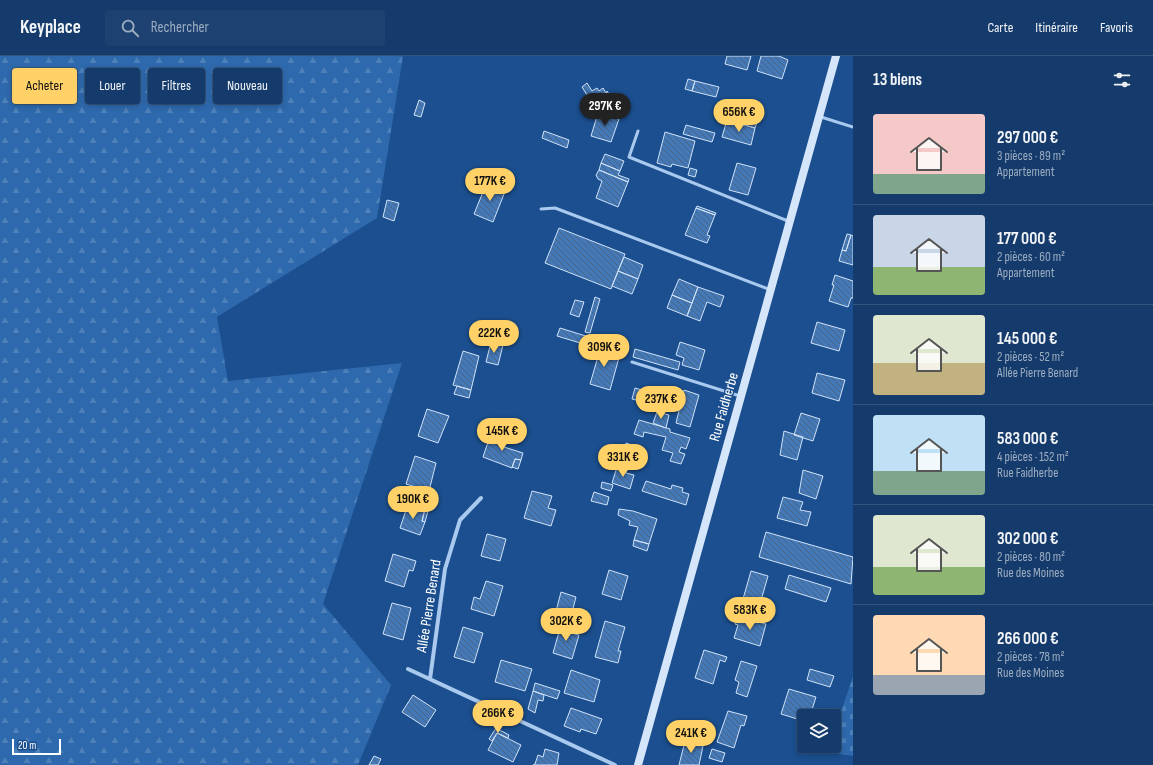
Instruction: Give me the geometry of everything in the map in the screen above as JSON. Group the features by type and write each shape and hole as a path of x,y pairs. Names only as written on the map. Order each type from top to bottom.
{"main road":[{"name":"Rue Faidherbe","path":"638,765 836,56"}],"street":[{"name":"Allée Pierre Benard","path":"430,679 445,569 460,520 481,498"},
{"path":"408,669 615,765"}],"lane":[{"path":"819,116 853,128"},
{"path":"638,131 629,157 790,222"},
{"path":"542,209 555,208 771,290"},
{"path":"632,362 741,397"}],"green space":[{"path":"0,56 403,56 377,218 217,317 228,381 402,363 323,604 391,685 358,765 0,765"},
{"path":"853,676 853,756 834,753 841,753 841,712"}],"building":[{"path":"727,56 751,56 747,70 725,64"},
{"path":"761,56 779,56 788,60 782,79 757,71"},
{"path":"688,79 695,81 692,91 685,89"},
{"path":"695,81 719,87 716,97 692,91"},
{"path":"587,83 592,91 597,88 599,91 603,88 613,100 602,105 600,102 594,106 582,87"},
{"path":"419,100 425,103 421,117 414,115"},
{"path":"732,102 745,106 746,102 754,105 752,108 761,111 755,128 727,120"},
{"path":"598,113 619,119 611,142 591,136"},
{"path":"727,120 755,128 751,145 722,137"},
{"path":"686,125 715,133 712,142 683,134"},
{"path":"544,131 569,140 567,148 542,138"},
{"path":"665,132 695,141 688,168 672,164 671,167 657,163"},
{"path":"605,154 624,161 620,171 601,163"},
{"path":"601,163 620,171 618,175 629,179 628,182 599,170"},
{"path":"737,163 756,168 748,195 729,190"},
{"path":"690,168 697,170 695,177 688,175"},
{"path":"599,170 628,182 618,207 596,198 602,181 598,179 596,175"},
{"path":"487,182 506,189 493,222 474,214"},
{"path":"387,200 399,203 394,221 383,217"},
{"path":"697,206 716,213 715,215 696,208"},
{"path":"696,208 715,215 707,235 710,236 707,243 685,235"},
{"path":"559,228 625,254 611,289 545,263"},
{"path":"847,234 851,235 846,251 842,250"},
{"path":"851,235 853,236 853,265 839,261 842,250 846,251"},
{"path":"624,257 643,265 638,279 618,271"},
{"path":"618,271 638,279 632,294 612,286"},
{"path":"835,275 853,281 853,298 851,298 848,307 829,301 834,285 832,285"},
{"path":"679,279 698,287 692,303 672,295"},
{"path":"698,287 724,296 720,307 707,302 700,321 687,316"},
{"path":"672,295 692,303 687,316 667,308"},
{"path":"595,297 600,299 590,333 585,332"},
{"path":"575,300 584,302 579,317 570,314"},
{"path":"817,322 845,330 839,351 811,343"},
{"path":"560,328 589,337 587,345 557,336"},
{"path":"491,342 503,345 498,365 486,362"},
{"path":"680,342 705,350 699,370 682,365 684,358 676,355"},
{"path":"591,346 620,354 610,390 590,384 599,353 589,351"},
{"path":"635,349 680,362 678,370 633,357"},
{"path":"463,351 479,356 471,390 453,385"},
{"path":"817,373 845,380 839,401 812,393"},
{"path":"457,386 471,390 469,398 454,394"},
{"path":"635,388 662,396 659,406 632,399"},
{"path":"684,390 699,395 690,427 676,423"},
{"path":"662,396 674,400 673,404 669,403 667,409 659,406"},
{"path":"427,409 449,416 438,443 418,436"},
{"path":"657,412 669,415 666,428 653,423"},
{"path":"801,413 820,419 813,441 794,435"},
{"path":"639,420 670,429 670,432 690,438 686,449 681,447 679,452 685,454 681,464 670,461 673,453 662,450 666,437 644,432 643,437 634,434"},
{"path":"784,431 803,437 797,460 780,455"},
{"path":"496,434 507,438 504,447 523,453 521,460 515,459 512,468 483,457 488,442 493,444"},
{"path":"626,443 635,446 634,451 624,448"},
{"path":"415,456 436,463 429,491 406,484"},
{"path":"515,459 521,460 518,469 512,467"},
{"path":"617,467 627,470 626,473 634,475 630,489 612,483"},
{"path":"803,470 823,476 816,499 799,493"},
{"path":"646,481 671,489 672,485 683,488 682,492 689,494 686,505 642,491"},
{"path":"602,482 613,485 611,491 601,488"},
{"path":"532,491 552,496 548,508 556,510 551,526 524,518"},
{"path":"594,492 609,497 607,505 591,501"},
{"path":"783,497 803,502 800,510 811,512 807,526 777,518"},
{"path":"408,504 425,509 422,521 425,522 420,535 400,528"},
{"path":"425,509 428,511 425,522 422,521"},
{"path":"619,509 633,511 657,519 649,544 634,540 638,527 629,525 630,521 618,515"},
{"path":"766,532 853,557 851,584 759,557"},
{"path":"487,534 506,539 500,561 481,556"},
{"path":"634,540 649,544 647,551 633,546"},
{"path":"393,554 416,561 413,571 409,570 404,587 385,581"},
{"path":"609,570 628,576 621,600 602,594"},
{"path":"751,571 768,576 760,604 743,599"},
{"path":"789,575 831,588 826,602 785,589"},
{"path":"486,581 503,586 494,616 471,609 474,597 480,599"},
{"path":"561,592 576,597 570,620 555,615"},
{"path":"392,603 411,608 403,640 383,634"},
{"path":"738,616 766,624 760,646 734,638 738,625 735,624"},
{"path":"605,621 625,627 618,651 621,651 618,663 595,657"},
{"path":"561,625 573,628 572,633 579,635 572,659 553,653"},
{"path":"463,627 483,633 474,663 454,657"},
{"path":"704,650 727,657 725,662 720,660 713,684 695,678"},
{"path":"501,660 532,669 525,691 495,682"},
{"path":"741,661 757,666 747,697 736,693 739,682 735,680"},
{"path":"810,669 834,676 830,687 807,680"},
{"path":"571,670 600,680 594,702 564,693"},
{"path":"535,683 560,691 557,699 533,691"},
{"path":"789,689 816,697 812,709 797,709 797,719 781,714"},
{"path":"533,691 544,695 543,701 538,700 535,713 528,709"},
{"path":"413,695 436,710 425,727 402,712"},
{"path":"571,708 602,719 596,734 581,729 580,732 564,726"},
{"path":"728,711 747,716 744,726 741,725 734,748 717,742"},
{"path":"496,728 509,735 508,738 497,733 492,741 489,739"},
{"path":"497,733 521,745 513,762 488,750"},
{"path":"685,741 703,746 699,765 679,765"},
{"path":"545,749 559,753 557,765 533,765 535,764 538,755 543,757"},
{"path":"712,749 725,753 722,762 709,758"},
{"path":"374,756 381,759 378,765 369,765"}]}
